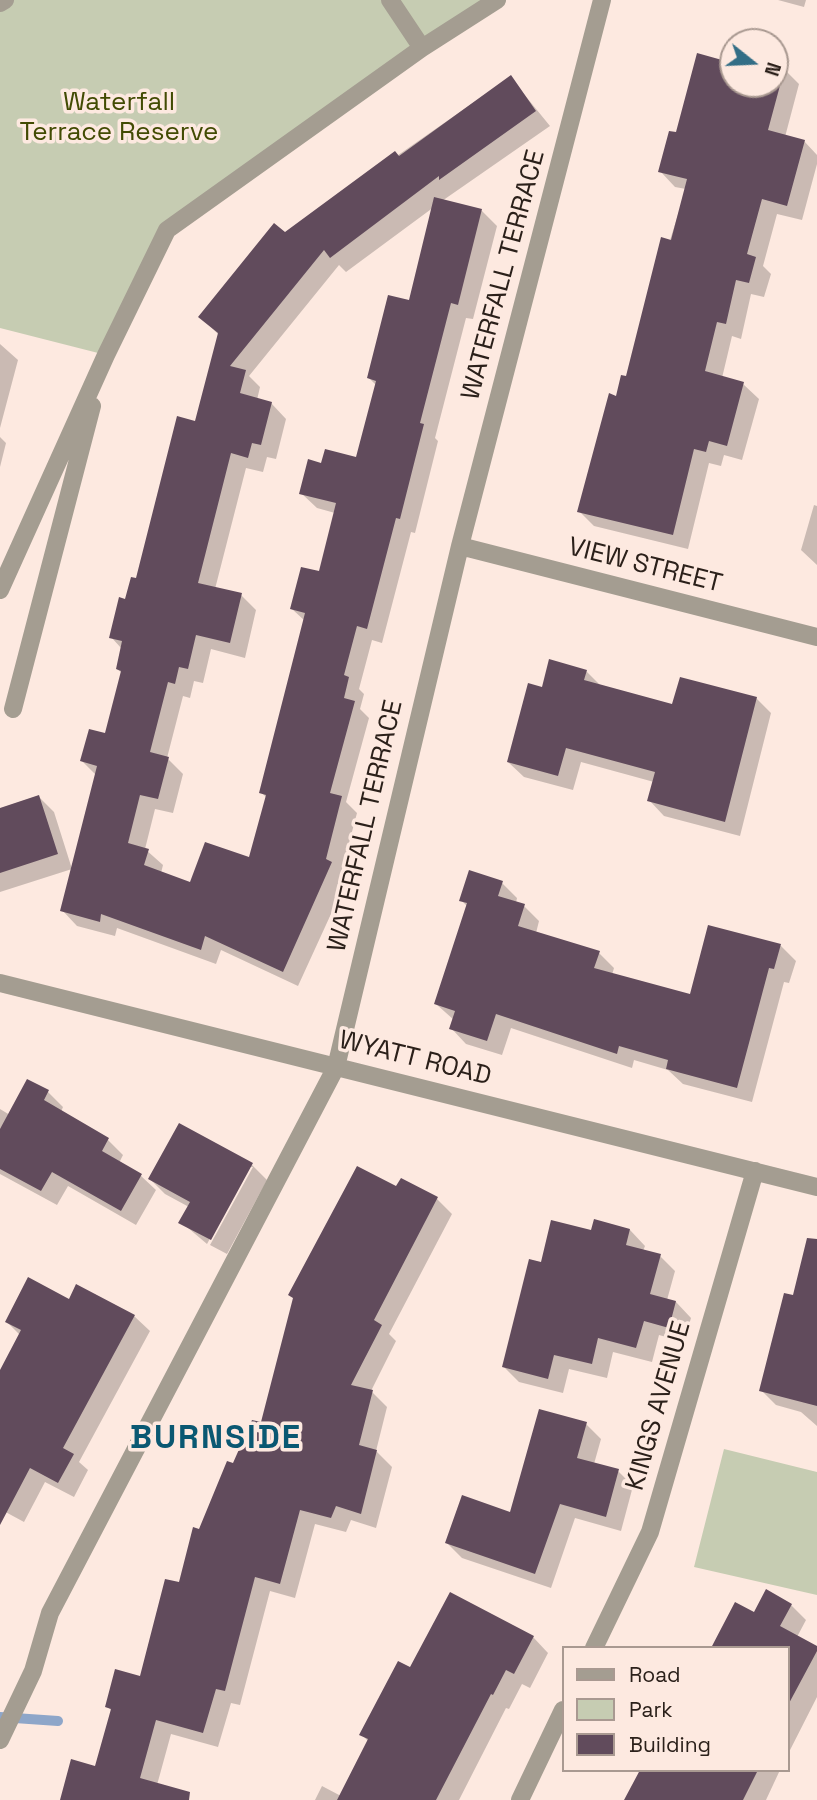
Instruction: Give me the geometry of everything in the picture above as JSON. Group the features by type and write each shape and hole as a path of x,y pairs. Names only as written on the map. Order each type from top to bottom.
{"street":[{"path":"0,3 5,0"},
{"path":"390,0 422,48"},
{"path":"0,590 106,355 167,230 422,48 497,0"},
{"name":"WATERFALL TERRACE","path":"0,1739 33,1671 50,1614 336,1067 460,546 602,0"},
{"path":"13,709 106,355"},
{"name":"VIEW STREET","path":"460,546 817,637"},
{"name":"WYATT ROAD","path":"0,983 817,1187"},
{"name":"KINGS AVENUE","path":"595,1646 650,1532 755,1171"},
{"path":"520,1800 562,1712"}],"green space":[{"name":"Waterfall Terrace Reserve","path":"5,0 497,0 167,230 106,355 0,328 0,3"},
{"path":"724,1449 817,1472 817,1595 694,1567"}],"building":[{"path":"697,53 719,59 719,98 777,98 768,130 805,140 787,206 762,199 747,254 756,257 749,283 736,280 726,324 717,322 705,371 744,382 727,446 709,441 706,452 694,449 673,535 577,512 609,393 616,396 621,375 626,376 661,237 671,240 687,179 658,172 669,131 676,132"},
{"path":"511,75 536,111 439,180 439,176 330,258 324,250 230,366 246,370 240,393 272,402 261,445 252,443 248,458 231,453 198,583 242,593 230,643 196,635 188,669 179,667 175,684 168,682 150,752 169,757 158,799 140,795 128,843 149,849 144,865 190,882 205,842 249,857 266,795 259,793 305,613 290,609 301,567 319,571 336,503 299,494 308,459 321,463 325,449 356,457 376,381 367,378 388,295 409,300 434,197 482,209 458,305 451,303 420,423 424,424 400,519 396,518 367,629 357,626 344,675 349,677 344,698 355,701 330,793 342,796 326,859 332,862 283,972 205,936 201,950 101,914 100,922 60,911 97,766 80,761 89,729 105,733 121,671 116,669 122,641 109,638 119,597 125,599 131,577 136,578 177,416 195,421 218,333 198,317 274,223 285,232 395,151 399,156"},
{"path":"549,659 587,670 584,680 672,704 680,677 757,697 725,822 647,801 655,772 566,748 558,776 507,762 528,683 542,687"},
{"path":"39,795 58,854 0,873 0,808"},
{"path":"469,870 503,881 498,896 525,904 518,926 600,951 594,968 690,994 708,925 781,944 774,969 769,968 737,1088 666,1069 668,1060 619,1046 617,1054 496,1014 487,1041 449,1029 455,1011 434,1004 467,903 459,901"},
{"path":"27,1079 49,1090 44,1100 109,1138 102,1151 142,1174 121,1211 52,1172 41,1191 0,1169 0,1129"},
{"path":"179,1123 253,1163 211,1240 178,1223 190,1202 148,1179"},
{"path":"357,1166 396,1186 401,1178 438,1197 374,1320 382,1325 351,1385 373,1390 359,1445 377,1450 361,1514 336,1506 331,1518 300,1510 280,1584 255,1577 225,1691 216,1689 203,1733 156,1720 140,1778 190,1792 189,1800 60,1800 71,1759 95,1766 111,1709 105,1707 115,1669 140,1676 165,1579 179,1582 193,1527 199,1529 227,1461 233,1463 252,1420 261,1422 293,1298 288,1295"},
{"path":"594,1219 630,1229 626,1245 661,1254 650,1294 676,1301 669,1328 644,1321 636,1348 598,1338 592,1364 554,1355 548,1379 502,1367 529,1259 541,1262 551,1220 591,1230"},
{"path":"807,1238 817,1239 817,1406 759,1391 784,1293 793,1295"},
{"path":"28,1277 69,1299 76,1284 135,1315 63,1448 74,1454 58,1483 30,1468 0,1525 0,1370 21,1330 5,1322"},
{"path":"539,1409 587,1422 577,1458 619,1469 606,1517 560,1504 535,1574 445,1543 462,1495 510,1512"},
{"path":"766,1589 792,1604 780,1626 817,1646 817,1651 789,1703 789,1646 712,1646 735,1602 754,1612"},
{"path":"450,1592 534,1636 514,1674 506,1670 493,1695 491,1694 436,1800 337,1800 368,1739 359,1735 398,1661 410,1667"},
{"path":"639,1772 757,1772 743,1800 624,1800"}],"waterway":[{"path":"0,1717 58,1721"}],"district":[{"name":"BURNSIDE","path":"216,1439"}]}
